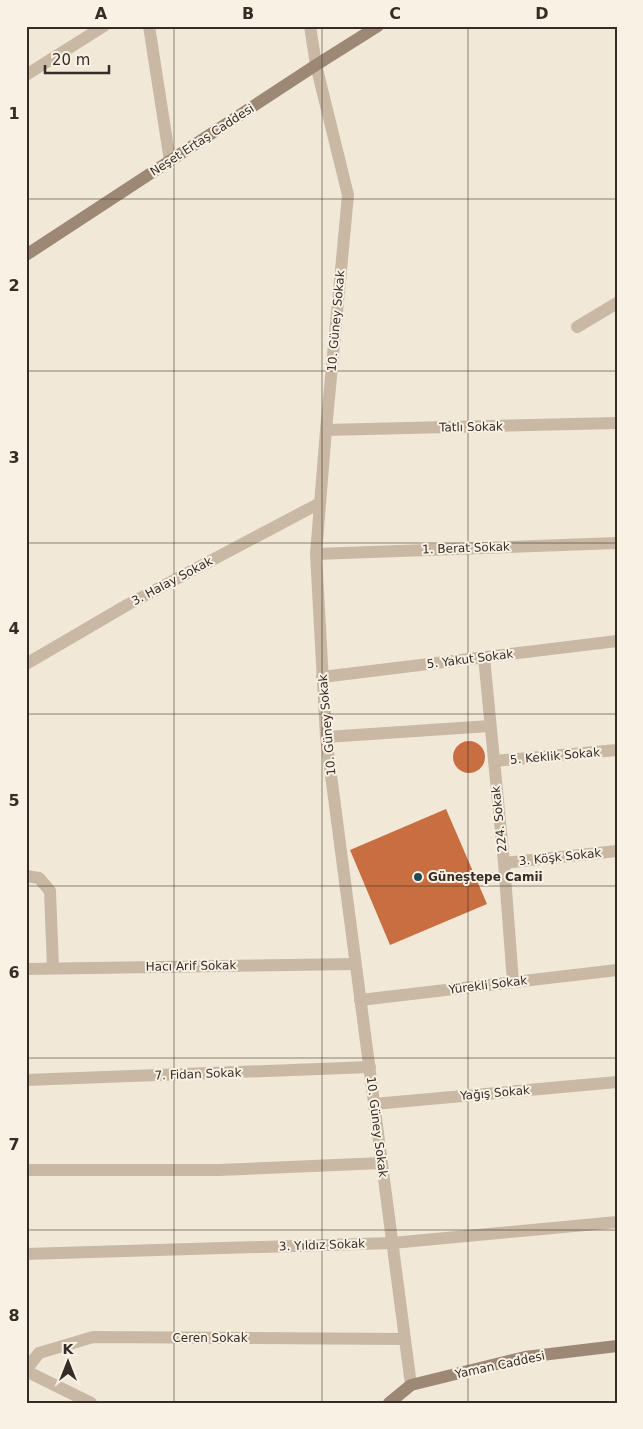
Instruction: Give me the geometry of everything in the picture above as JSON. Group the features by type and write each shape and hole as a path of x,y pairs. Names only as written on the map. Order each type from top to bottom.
{"main road":[{"name":"Neşet Ertaş Caddesi","path":"26,255 378,26"},
{"name":"Yaman Caddesi","path":"390,1403 411,1385 525,1357 617,1346"}],"street":[{"path":"26,75 104,26"},
{"path":"149,26 170,161"},
{"name":"10. Güney Sokak","path":"310,26 316,65 348,195 316,554 326,737 411,1385"},
{"path":"577,327 617,303"},
{"name":"Tatlı Sokak","path":"326,430 617,423"},
{"name":"3. Halay Sokak","path":"26,664 126,606 320,503"},
{"name":"1. Berat Sokak","path":"316,554 617,543"},
{"name":"5. Yakut Sokak","path":"322,677 617,641"},
{"name":"224. Sokak","path":"484,657 504,863 513,982"},
{"path":"326,737 490,726"},
{"name":"5. Keklik Sokak","path":"494,761 617,750"},
{"name":"3. Köşk Sokak","path":"504,863 617,850"},
{"path":"26,876 39,878 50,891 52,968"},
{"name":"Hacı Arif Sokak","path":"26,969 355,964"},
{"name":"Yürekli Sokak","path":"360,1000 617,970"},
{"name":"7. Fidan Sokak","path":"26,1080 370,1067"},
{"name":"Yağış Sokak","path":"374,1104 617,1082"},
{"path":"26,1170 218,1170 382,1163"},
{"name":"3. Yıldız Sokak","path":"26,1254 392,1243 617,1222"},
{"name":"Ceren Sokak","path":"26,1371 40,1353 93,1337 405,1339"},
{"path":"26,1371 90,1403"}],"building":[{"path":"469,741 475,742 480,746 484,751 484,763 480,768 475,772 469,773 463,772 458,768 454,763 453,757 454,751 458,746 463,742"},
{"name":"Güneştepe Camii","path":"446,809 487,904 390,945 350,850"}],"place":[{"name":"Güneştepe Camii","path":"418,877"}]}
